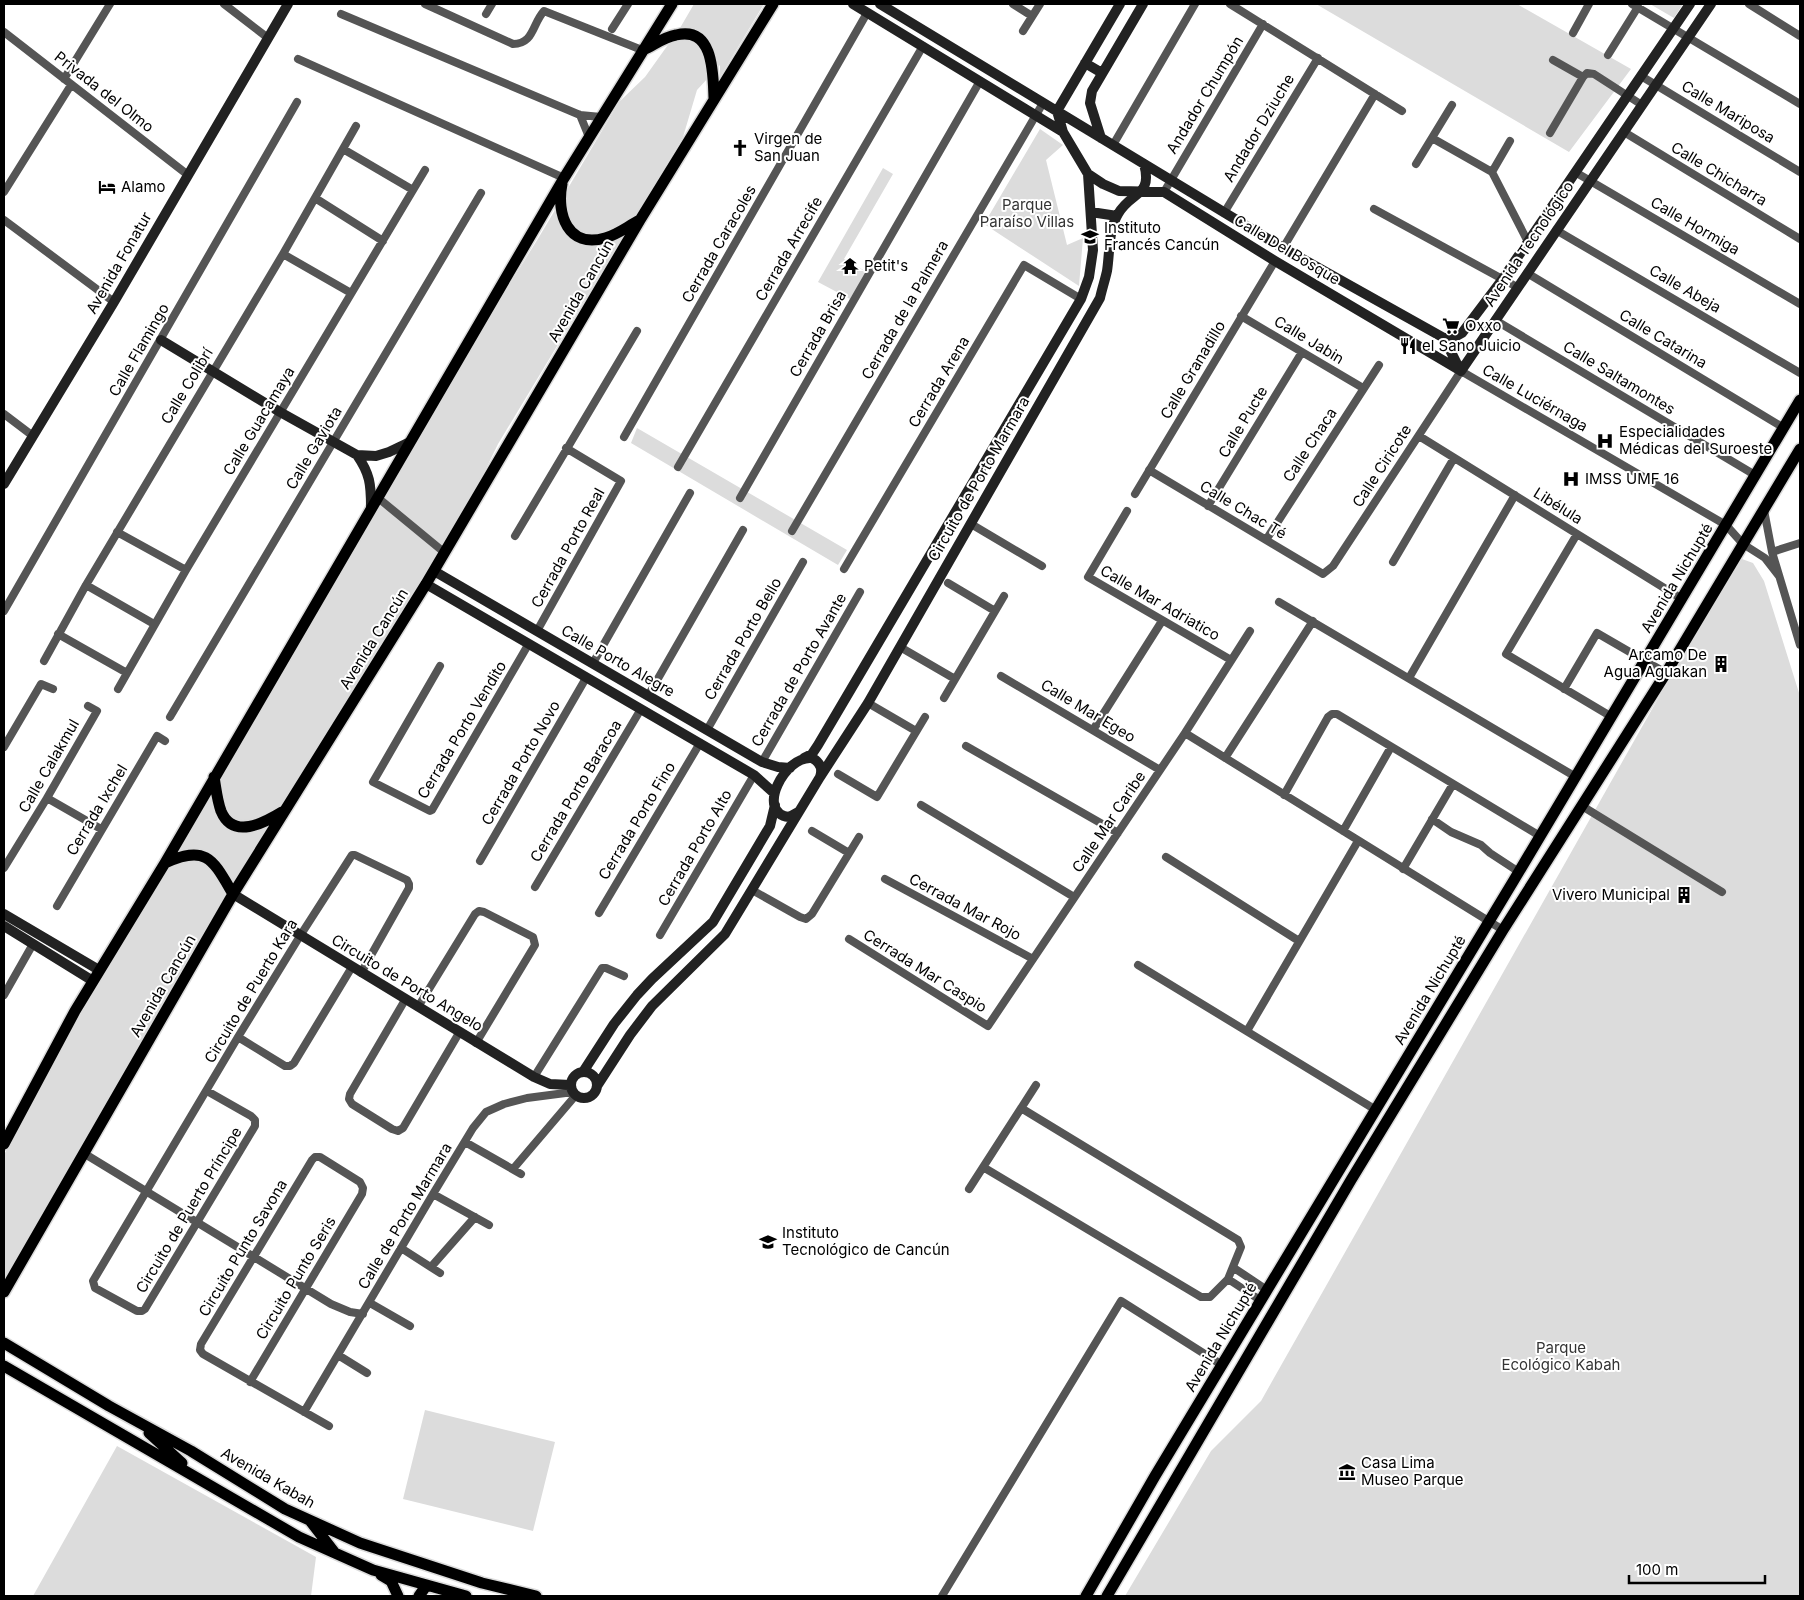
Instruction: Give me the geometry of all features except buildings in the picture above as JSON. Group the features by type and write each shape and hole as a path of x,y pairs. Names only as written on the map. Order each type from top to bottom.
{"main road":[{"name":"Avenida Cancún","path":"4,1292 6,1282 85,1154 232,894 445,553 640,220 773,4"},
{"path":"4,1144 93,981 165,864 564,178 670,5"},
{"path":"642,50 676,35 686,34 698,38 707,48 713,65 714,98"},
{"path":"564,178 560,203 562,216 568,228 576,235 591,240 601,239 611,236 640,220"},
{"name":"Avenida Nichupté","path":"1086,1596 1260,1300 1612,717 1800,400"},
{"name":"Avenida Nichupté","path":"1107,1596 1351,1180 1503,930 1666,673 1800,449"},
{"path":"214,777 223,814 229,821 239,826 249,827 262,824 285,810"},
{"path":"165,864 178,857 188,855 206,858 219,868 232,894"},
{"path":"1338,1173 1351,1180"},
{"path":"4,1335 7,1345"},
{"name":"Avenida Kabah","path":"7,1345 199,1456 285,1509 360,1543 482,1583 536,1596"},
{"path":"4,1366 298,1537 373,1570 466,1596"},
{"path":"136,1420 198,1478"},
{"path":"310,1520 336,1554"},
{"path":"373,1570 391,1581 398,1596"},
{"path":"419,1596 426,1586"}],"street":[{"path":"64,79 110,4"},
{"path":"224,4 268,38"},
{"name":"Avenida Fonatur","path":"4,484 114,302 288,4"},
{"path":"425,4 513,44 522,44 528,39 544,11 642,50"},
{"path":"486,14 492,4"},
{"path":"612,29 628,4"},
{"name":"Calle Del Bosque","path":"853,4 1063,132 1088,174 1103,184 1119,191 1164,192 1275,261 1460,370"},
{"name":"Calle Del Bosque","path":"880,4 1283,248 1444,338"},
{"path":"1013,4 1032,16"},
{"path":"1023,31 1040,4"},
{"path":"1063,132 1057,111 1120,4"},
{"path":"1101,138 1090,103 1092,91 1143,4"},
{"path":"1113,145 1195,4"},
{"path":"1230,4 1402,111"},
{"path":"1573,33 1589,4"},
{"name":"Avenida Tecnológico","path":"1444,338 1454,338 1462,333 1502,280 1690,4"},
{"name":"Avenida Tecnológico","path":"1460,370 1711,4"},
{"path":"1748,4 1800,36"},
{"path":"1608,55 1635,6 1689,36 1800,104"},
{"name":"Cerrada Caracoles","path":"624,437 867,13"},
{"path":"341,14 580,115 601,116"},
{"name":"Andador Chumpón","path":"1164,192 1263,24"},
{"name":"Privada del Olmo","path":"4,32 188,175"},
{"name":"Cerrada Arrecife","path":"678,466 923,46"},
{"name":"Andador Dziuche","path":"1224,213 1318,58"},
{"path":"298,59 564,178"},
{"path":"1553,60 1582,78"},
{"path":"1085,63 1102,73"},
{"path":"1550,133 1582,78 1588,73 1594,74 1642,105"},
{"name":"Calle Mariposa","path":"1641,76 1800,172"},
{"name":"Cerrada Brisa","path":"740,498 980,80"},
{"path":"4,192 71,84"},
{"path":"1283,248 1375,94"},
{"name":"Calle Flamingo","path":"4,611 297,102"},
{"name":"Cerrada de la Palmera","path":"792,531 1043,103"},
{"path":"1416,164 1452,105"},
{"path":"580,115 589,137"},
{"name":"Calle Colibrí","path":"44,661 86,585 212,370 283,254 356,126"},
{"name":"Calle Chicharra","path":"1624,132 1800,239"},
{"path":"1432,138 1492,172 1528,242"},
{"path":"1492,172 1510,141"},
{"path":"342,149 413,190"},
{"path":"1142,191 1148,176 1144,164"},
{"name":"Calle Guacamaya","path":"118,688 186,570 425,170"},
{"name":"Calle Hormiga","path":"1575,172 1800,304"},
{"name":"Circuito de Porto Marmara","path":"774,794 780,779 790,768 812,754 1081,299 1089,277 1093,250 1088,174"},
{"name":"Circuito de Porto Marmara","path":"573,1091 584,1098 593,1094 630,1034 666,990 725,934 798,812 868,703 1100,298 1107,272 1112,232 1117,216 1124,205 1142,191"},
{"name":"Calle Gaviota","path":"170,717 481,193"},
{"path":"315,198 383,241"},
{"path":"1374,209 1517,287"},
{"path":"1091,212 1117,216"},
{"path":"4,220 114,302"},
{"name":"Calle Abeja","path":"1556,230 1800,372"},
{"path":"283,254 351,293"},
{"name":"Calle Granadillo","path":"1135,494 1275,261"},
{"name":"Cerrada Arena","path":"844,569 1024,265 1081,299"},
{"name":"Calle Catarina","path":"1527,273 1784,428"},
{"name":"Calle Jabin","path":"1241,316 1363,388"},
{"name":"Calle Saltamontes","path":"1495,320 1755,476"},
{"path":"515,536 637,331"},
{"path":"1444,338 1460,370"},
{"path":"161,340 280,412 357,455 367,470 374,502 445,553"},
{"name":"Calle Pucte","path":"1208,506 1302,352"},
{"name":"Calle Chaca","path":"1266,540 1379,365"},
{"name":"Calle Ciricote","path":"1323,574 1332,566 1419,436 1460,370"},
{"name":"Calle Luciérnaga","path":"1460,370 1726,525 1743,544 1765,558 1779,576"},
{"path":"4,414 33,436"},
{"name":"Libélula","path":"1419,436 1682,599"},
{"path":"357,455 376,456 410,442"},
{"name":"Cerrada Porto Real","path":"537,631 621,481 566,448"},
{"path":"1393,562 1454,458"},
{"name":"Calle Chac Té","path":"1149,470 1323,574"},
{"path":"593,663 690,493"},
{"path":"1409,678 1514,496"},
{"path":"1764,509 1772,552 1800,645"},
{"name":"Calle Mar Adriatico","path":"1127,511 1088,578 1231,660"},
{"path":"971,524 1042,566"},
{"path":"641,709 743,530"},
{"path":"117,532 186,570"},
{"path":"1577,534 1506,654 1612,717"},
{"path":"1772,552 1800,543"},
{"name":"Cerrada Porto Bello","path":"708,730 803,562"},
{"name":"Calle Porto Alegre","path":"434,571 762,762 778,767 790,768"},
{"path":"948,582 995,611"},
{"name":"Calle Porto Alegre","path":"426,584 754,775 774,794"},
{"path":"86,585 154,624"},
{"name":"Cerrada de Porto Avante","path":"762,762 860,592"},
{"path":"944,698 1004,596"},
{"path":"1279,602 1576,777"},
{"path":"1093,730 1162,621"},
{"path":"1225,758 1313,621"},
{"path":"528,645 537,631"},
{"name":"Calle Mar Caribe","path":"988,1026 1185,733 1250,631"},
{"path":"1564,688 1597,633 1666,673"},
{"path":"58,634 127,673"},
{"name":"Cerrada Porto Vendito","path":"440,666 373,782 430,811 528,645"},
{"path":"900,647 955,679"},
{"name":"Calle Mar Egeo","path":"1001,676 1160,770"},
{"name":"Cerrada Porto Novo","path":"480,861 586,678"},
{"path":"4,748 42,684 52,689"},
{"path":"868,703 916,731"},
{"name":"Calle Calakmul","path":"4,868 97,711 88,706"},
{"name":"Cerrada Porto Baracoa","path":"535,888 641,709"},
{"path":"1284,795 1328,717 1332,714 1337,714 1540,836"},
{"path":"838,774 877,797 924,716"},
{"path":"700,743 708,730"},
{"path":"1185,733 1503,930"},
{"name":"Cerrada Ixchel","path":"57,906 157,736 165,741"},
{"name":"Cerrada Porto Fino","path":"599,913 700,743"},
{"path":"966,746 1118,833"},
{"path":"1343,831 1390,747"},
{"path":"804,758 812,758 818,762 821,767 820,777"},
{"path":"754,775 762,762"},
{"name":"Cerrada Porto Alto","path":"660,935 754,775"},
{"path":"1403,869 1453,784"},
{"path":"513,1169 573,1091 573,1076 583,1072 614,1024 652,979 713,922 770,826 775,805 774,794"},
{"path":"47,798 101,829"},
{"path":"775,805 782,816 789,817 798,812"},
{"path":"921,805 1074,898"},
{"path":"1582,806 1722,892"},
{"path":"1432,819 1451,832 1481,845 1519,872"},
{"path":"812,830 849,853"},
{"path":"752,890 806,919 812,914 859,837"},
{"path":"1247,1031 1358,841"},
{"name":"Circuito de Puerto Kara","path":"93,1285 93,1281 238,1037 352,855 406,880 409,884 409,888 357,970"},
{"path":"1166,857 1299,941"},
{"name":"Cerrada Mar Rojo","path":"885,879 1033,959"},
{"name":"Circuito de Porto Angelo","path":"232,894 534,1077 573,1091"},
{"path":"418,1007 475,914 479,911 533,937 535,944 476,1043"},
{"path":"4,914 100,970"},
{"path":"4,926 93,981"},
{"name":"Cerrada Mar Caspio","path":"849,939 988,1026"},
{"path":"4,995 34,944"},
{"path":"1138,965 1376,1110"},
{"path":"534,1077 602,968 624,976"},
{"path":"238,1037 285,1066 290,1066 294,1063 357,970"},
{"path":"405,1000 350,1094 349,1099 352,1104 392,1129 398,1131 404,1128 460,1033"},
{"path":"614,1024 630,1034"},
{"path":"583,1072 593,1076 597,1086"},
{"path":"969,1189 1036,1085"},
{"name":"Circuito de Puerto Príncipe","path":"93,1285 95,1288 137,1311 145,1309 255,1126 255,1120 251,1116 207,1091"},
{"name":"Calle de Porto Marmara","path":"304,1412 433,1194 486,1112 504,1104 527,1098 573,1091"},
{"path":"983,1168 1201,1296 1210,1297 1228,1279 1241,1247 1238,1240 1021,1108"},
{"path":"466,1142 521,1174"},
{"path":"85,1154 331,1304 350,1312 363,1314"},
{"name":"Circuito Punto Savona","path":"250,1382 203,1354 200,1350 201,1344 312,1160 320,1157 360,1182 363,1188"},
{"name":"Circuito Punto Seris","path":"250,1382 362,1194 363,1188"},
{"path":"433,1194 489,1225"},
{"path":"430,1267 475,1217"},
{"path":"401,1248 440,1273"},
{"path":"1234,1268 1267,1290"},
{"path":"1228,1279 1260,1300"},
{"path":"942,1596 1121,1301 1222,1365"},
{"path":"370,1303 410,1326"},
{"path":"338,1355 367,1372"},
{"path":"250,1382 329,1426"}],"green space":[{"path":"694,4 764,4 720,77 720,65 697,90 683,137 498,444 445,553 4,1284 4,1155 75,1011 392,473 539,237 619,102 645,77 680,28"},
{"path":"1316,4 1517,4 1631,69 1569,152"},
{"path":"1650,4 1683,4 1674,18"},
{"name":"Parque Paraíso Villas","path":"1040,129 1063,145 1046,160 1067,245 1083,238 1079,286 984,224"},
{"path":"883,168 893,174 844,259 867,272 850,299 818,282"},
{"path":"637,428 847,550 838,565 631,443"},
{"name":"Parque Ecológico Kabah","path":"1742,559 1753,563 1764,581 1800,696 1800,1596 1125,1596 1211,1451 1261,1401 1725,580 1735,565"},
{"path":"425,1410 555,1442 533,1531 403,1499"},
{"path":"117,1446 316,1557 311,1596 33,1596"}],"place":[{"name":"Virgen de San Juan","path":"740,148"},
{"name":"Alamo","path":"107,187"},
{"name":"Instituto Francés Cancún","path":"1090,237"},
{"name":"Petit's","path":"850,266"},
{"name":"Oxxo","path":"1451,326"},
{"name":"el Sano Juicio","path":"1408,346"},
{"name":"Especialidades Médicas del Suroeste","path":"1605,441"},
{"name":"IMSS UMF 16","path":"1571,479"},
{"name":"Arcamo De Agua Aguakan","path":"1721,664"},
{"name":"Vivero Municipal","path":"1684,895"},
{"name":"Instituto Tecnológico de Cancún","path":"768,1242"},
{"name":"Casa Lima Museo Parque","path":"1347,1472"}]}
